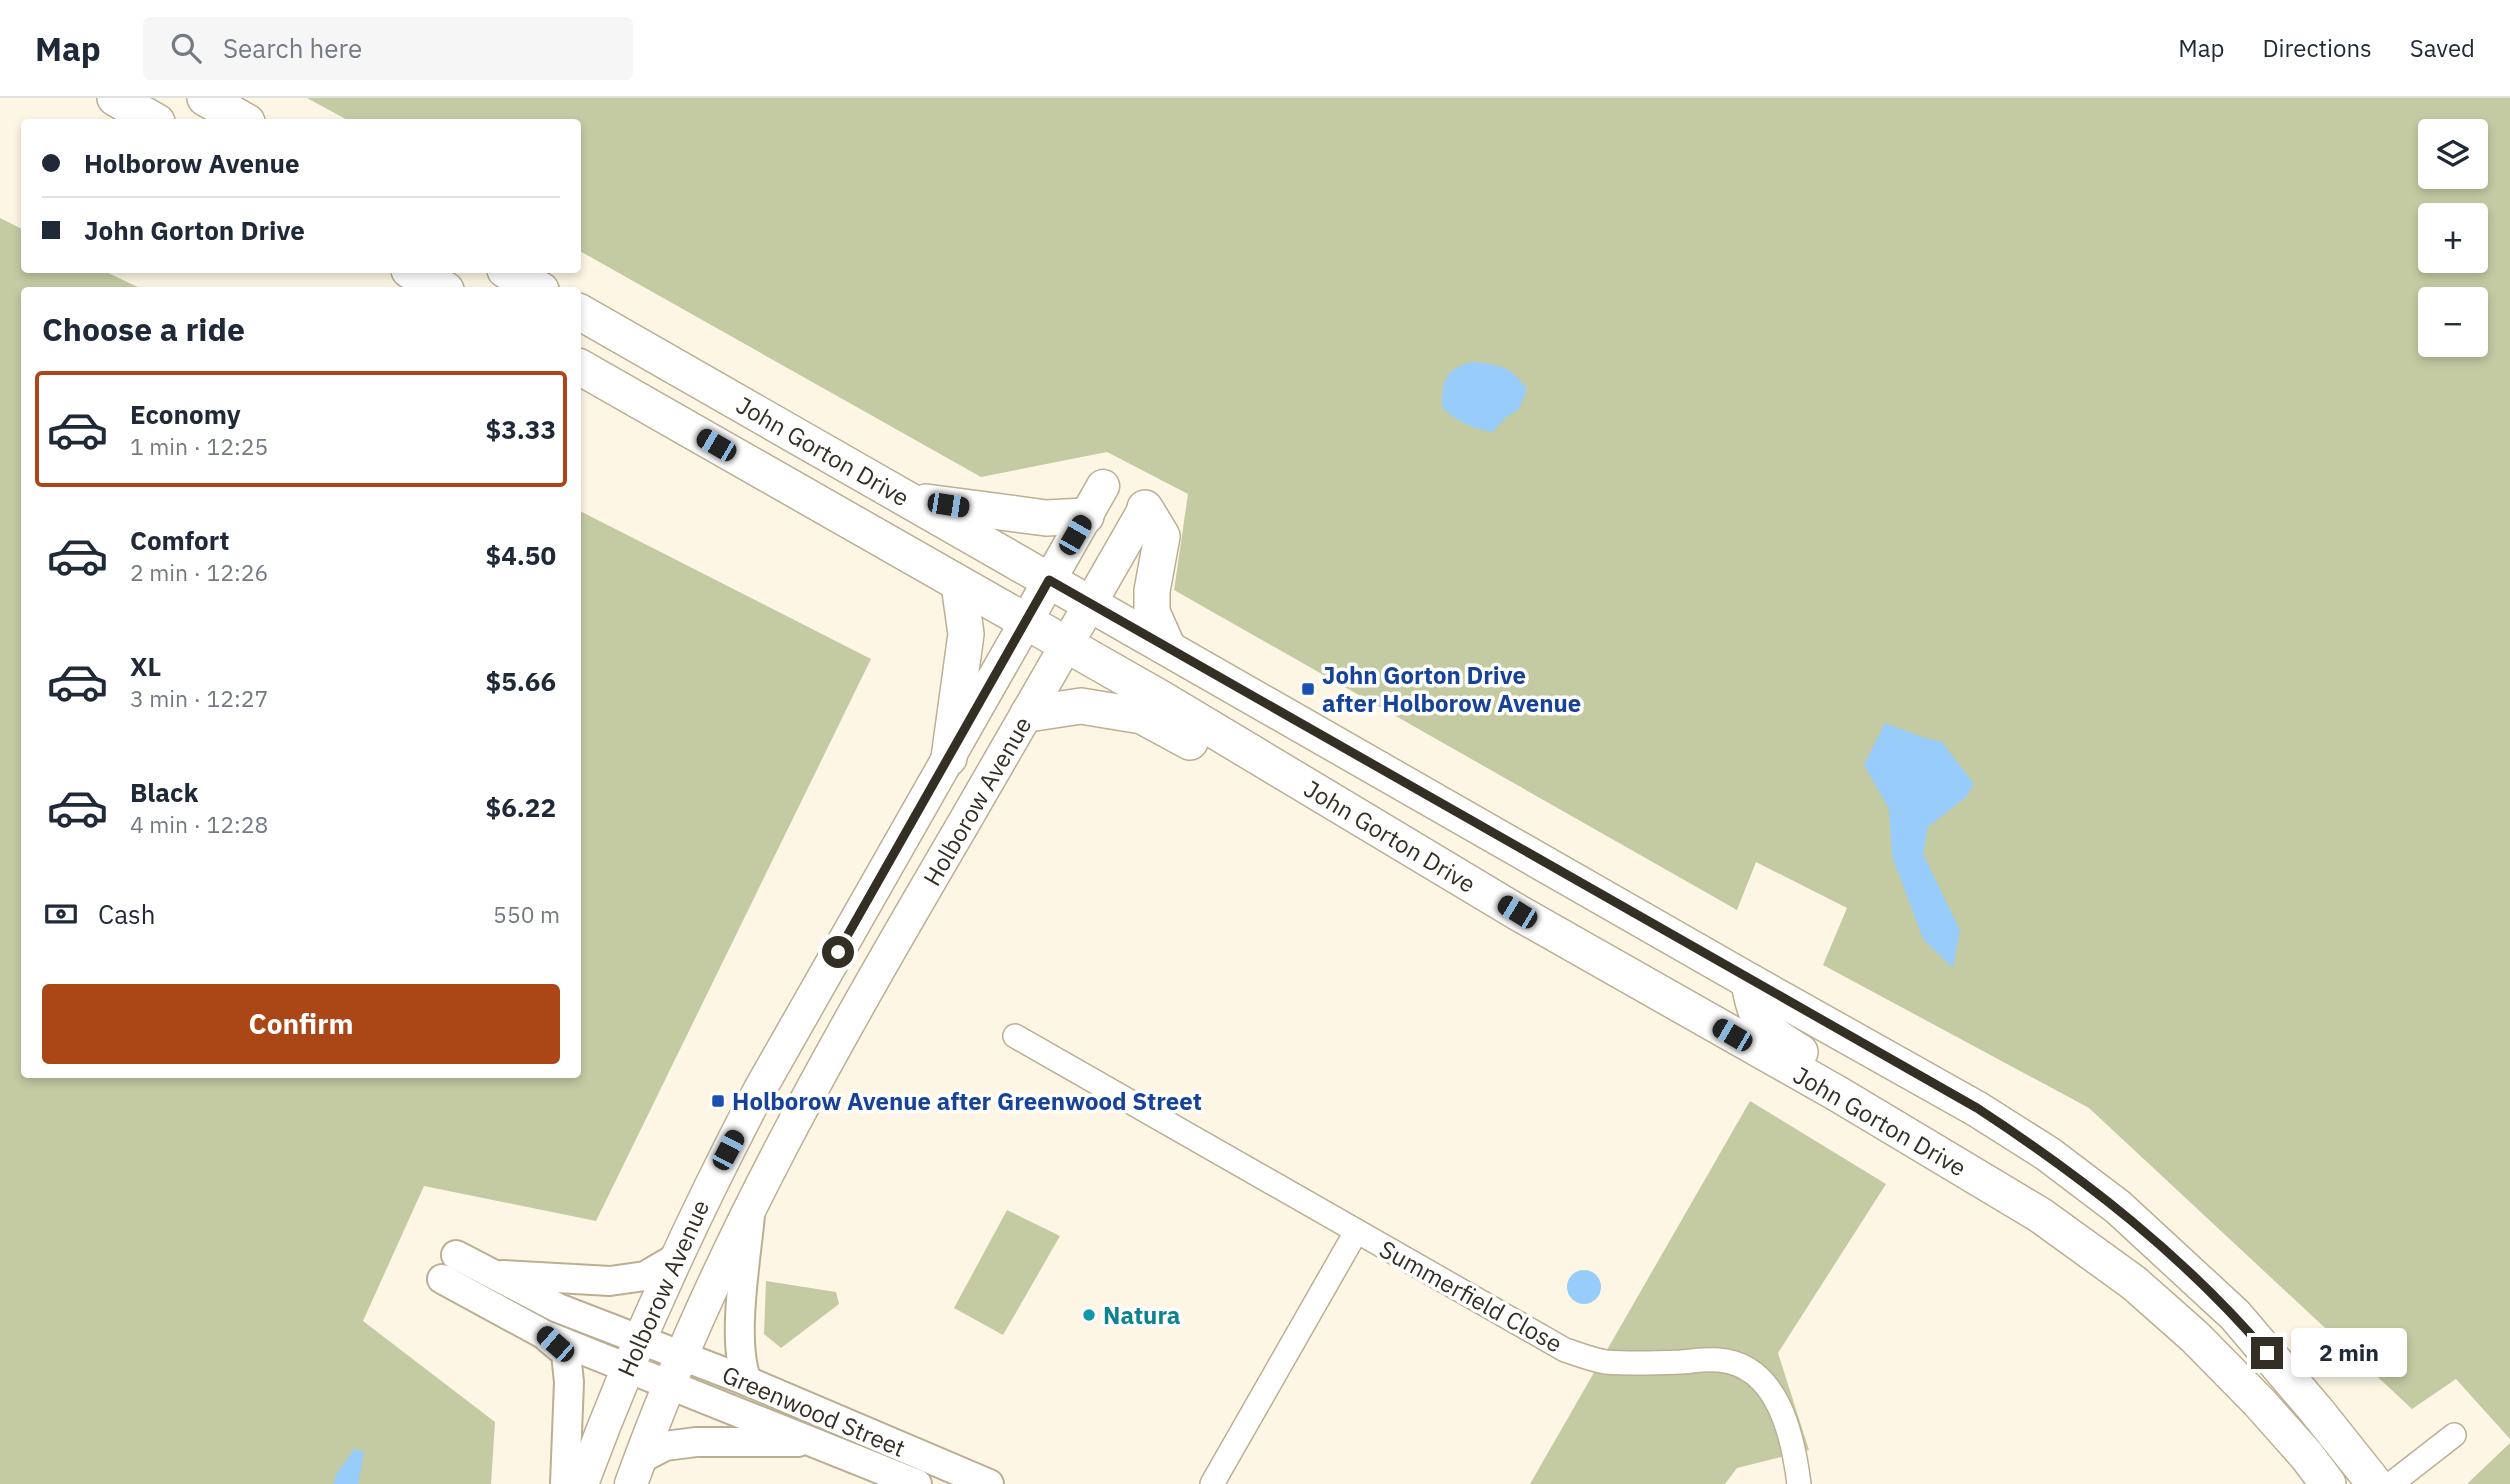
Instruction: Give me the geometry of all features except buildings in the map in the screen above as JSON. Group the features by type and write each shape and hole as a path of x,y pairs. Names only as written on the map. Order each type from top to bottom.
{"main road":[{"path":"115,98 152,119"},
{"path":"205,98 242,119"},
{"path":"415,273 441,287"},
{"path":"510,273 536,287"},
{"name":"John Gorton Drive","path":"581,313 1749,981 1977,1108 2048,1154 2118,1207 2235,1315 2375,1484"},
{"name":"John Gorton Drive","path":"581,368 1066,645 1517,912 1838,1094 2040,1215 2134,1283 2195,1338 2259,1402 2308,1456 2328,1484"},
{"name":"Holborow Avenue","path":"582,1484 633,1354 674,1259 718,1168 759,1091 1103,486"},
{"path":"905,498 1046,518 1086,516"},
{"path":"1144,508 1162,536 1152,591 1152,612 1168,648"},
{"name":"Holborow Avenue","path":"636,1471 681,1356 751,1205 867,989 1028,714 1144,508"},
{"path":"949,758 966,634 959,584"},
{"path":"1028,714 1081,706 1142,716 1279,788 1344,808"},
{"path":"1749,981 1752,1000 1761,1024 1791,1047 2031,1186 2040,1215"}],"street":[{"name":"Summerfield Close","path":"1016,1036 1565,1350 1602,1361 1642,1364 1720,1360 1747,1368 1762,1380 1773,1394 1794,1447 1799,1484"},
{"path":"747,1381 742,1369 739,1338 751,1205"},
{"name":"Summerfield Close","path":"1212,1484 1356,1232"},
{"path":"456,1255 558,1308 633,1354"},
{"path":"490,1274 610,1281 645,1276 674,1259"},
{"path":"442,1279 545,1335 566,1353 569,1382 565,1484"},
{"path":"545,1335 633,1354"},
{"name":"Greenwood Street","path":"633,1354 681,1356 747,1381 985,1483"},
{"name":"Greenwood Street","path":"633,1354 669,1385 916,1484"},
{"path":"2391,1484 2454,1435"},
{"path":"636,1471 665,1446 696,1442 811,1442"}],"green space":[{"path":"307,98 2510,98 2510,1439 2456,1379 2412,1409 2089,1108 1823,965 1847,908 1756,862 1737,910 1174,590 1188,494 1107,452 981,477 581,252 581,119 346,119"},
{"path":"0,218 21,228 21,273 108,273 138,287 21,287 21,1078 581,1078 581,512 871,659 596,1221 424,1186 363,1321 495,1422 491,1484 0,1484"},
{"path":"1750,1101 1886,1184 1778,1353 1809,1450 1737,1468 1725,1484 1530,1484"},
{"path":"1007,1210 1060,1236 1003,1335 954,1308"},
{"path":"766,1281 836,1292 839,1304 781,1348 764,1334"},
{"path":"2510,1443 2510,1484 2468,1484 2468,1483"}],"water":[{"path":"1473,362 1491,364 1510,371 1527,389 1519,409 1505,418 1493,432 1465,424 1442,407 1447,377 1457,368"},
{"path":"1885,723 1942,742 1974,784 1966,797 1928,827 1923,854 1960,930 1953,968 1923,939 1892,856 1889,809 1864,765"},
{"path":"1584,1270 1596,1275 1601,1287 1596,1299 1584,1304 1572,1299 1567,1287 1572,1275"},
{"path":"354,1449 364,1452 358,1484 333,1484 336,1475"}],"place":[{"name":"John Gorton Drive after Holborow Avenue","path":"1308,689"},
{"name":"Holborow Avenue after Greenwood Street","path":"718,1101"},
{"name":"Natura","path":"1089,1315"}],"route":[{"path":"838,952 1049,580 1749,981 1977,1108 2048,1154 2118,1207 2235,1315 2267,1353"}]}
